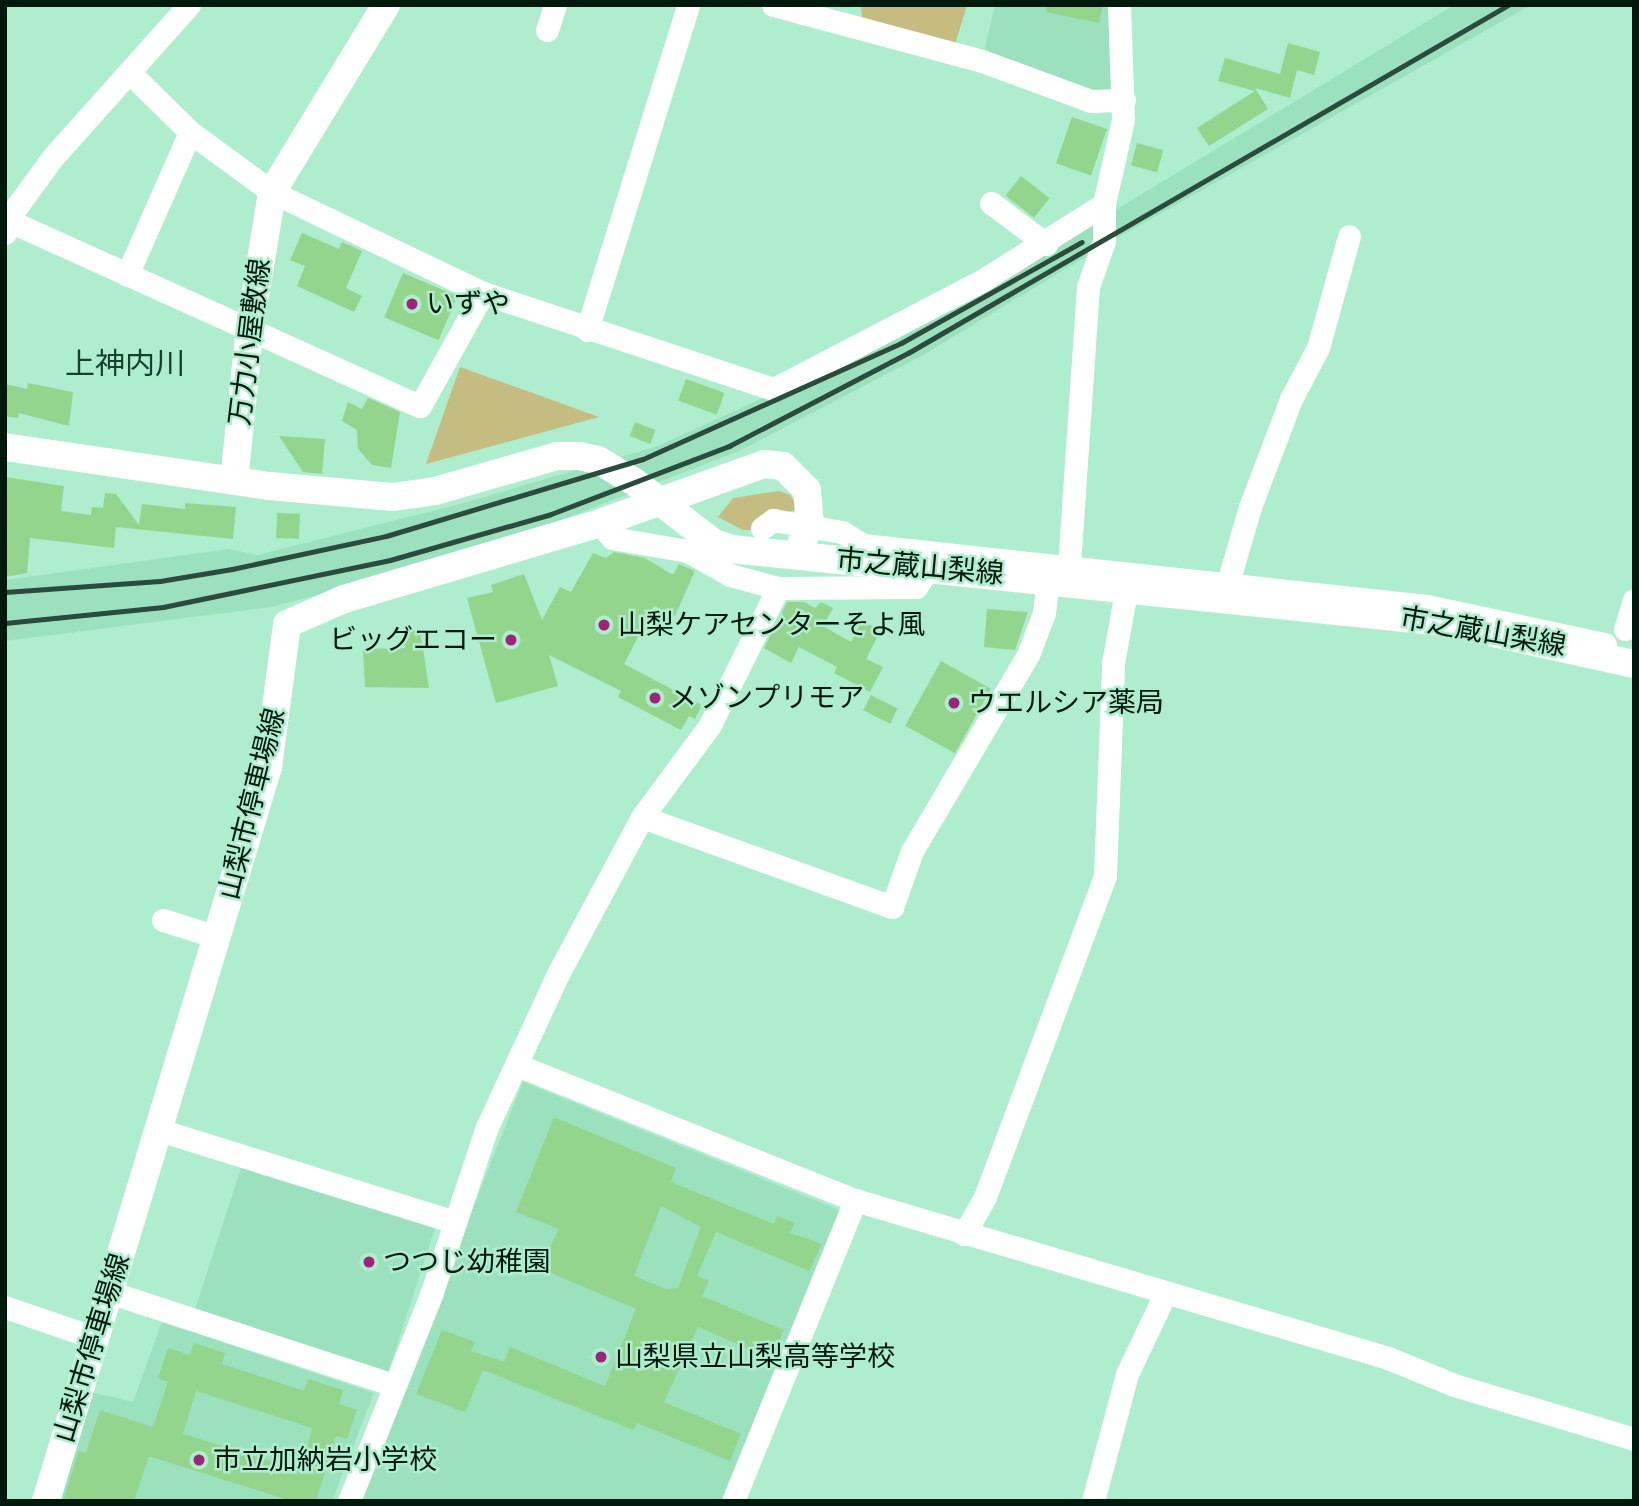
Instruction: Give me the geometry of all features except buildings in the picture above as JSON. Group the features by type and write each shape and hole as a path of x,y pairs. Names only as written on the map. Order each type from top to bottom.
{"main road":[{"name":"万力小屋敷線","path":"234,481 250,327 272,192 386,5"},
{"path":"5,447 234,481"},
{"name":"市之蔵山梨線","path":"234,481 393,497 435,491 557,456 598,460 636,483 714,543 796,555 929,568 1062,575 1127,586 1226,590 1443,622 1634,664"},
{"name":"山梨市停車場線","path":"46,1501 156,1129 268,767 287,624 344,599 600,523 742,469 775,464 803,483 811,502 810,525"},
{"path":"796,555 810,525"}],"street":[{"path":"189,5 53,157 6,224 250,327 419,406 483,293"},
{"path":"547,30 555,5"},
{"path":"587,330 688,5"},
{"path":"773,5 982,61 1091,101 1124,100"},
{"path":"642,817 892,907 912,851 1028,655 1062,575 1088,287 1104,241 1104,204 1124,100 1119,5"},
{"path":"130,73 190,132 272,192 483,293 587,330 774,389 1046,244 1104,204"},
{"path":"127,275 190,132"},
{"path":"991,203 1046,244"},
{"path":"1226,590 1250,507 1291,399 1318,348 1349,236"},
{"path":"762,528 773,520 810,525 842,532 863,545 1062,575 1427,606 1634,651"},
{"path":"600,523 612,538 688,551 730,575 778,588 916,587 929,568"},
{"path":"964,1234 985,1197 1105,876 1113,663 1127,586"},
{"path":"349,1501 456,1222 487,1127 559,972 642,817 710,726 778,588"},
{"path":"1625,629 1634,600"},
{"path":"163,920 217,937"},
{"path":"517,1065 855,1200 1388,1358 1454,1385 1634,1439"},
{"path":"156,1129 456,1222"},
{"path":"733,1501 855,1200"},
{"path":"109,1292 393,1385"},
{"path":"1093,1501 1127,1374 1165,1294"},
{"path":"5,1307 95,1338"}],"shaded area":[{"path":"861,5 967,5 952,54 863,29"},
{"path":"995,5 1119,5 1124,100 982,61"},
{"path":"1454,5 1531,5 1110,242 923,355 739,451 538,529 353,586 271,607 5,641 5,580 229,549 257,555 464,503 658,446 796,383 1079,232"},
{"path":"460,367 599,417 426,464"},
{"path":"779,491 790,495 799,509 761,519 755,530 743,530 718,517 733,498"},
{"name":"山梨県立山梨高等学校","path":"523,1082 849,1214 728,1501 357,1501"},
{"path":"243,1162 436,1225 388,1374 194,1311"},
{"path":"162,1322 374,1393 332,1501 54,1501 87,1391 133,1402"}],"railway":[{"path":"5,623 163,607 390,560 551,514 729,446 908,353 1508,5"},
{"path":"5,592 160,581 232,569 386,536 643,459 901,343 1082,242"}],"place":[{"name":"いずや","path":"412,304"},
{"name":"山梨ケアセンターそよ風","path":"604,625"},
{"name":"ビッグエコー","path":"511,640"},
{"name":"メゾンプリモア","path":"655,698"},
{"name":"ウエルシア薬局","path":"954,703"},
{"name":"つつじ幼稚園","path":"369,1262"},
{"name":"山梨県立山梨高等学校","path":"601,1357"},
{"name":"市立加納岩小学校","path":"199,1460"}],"district":[{"name":"上神内川","path":"125,364"}]}
